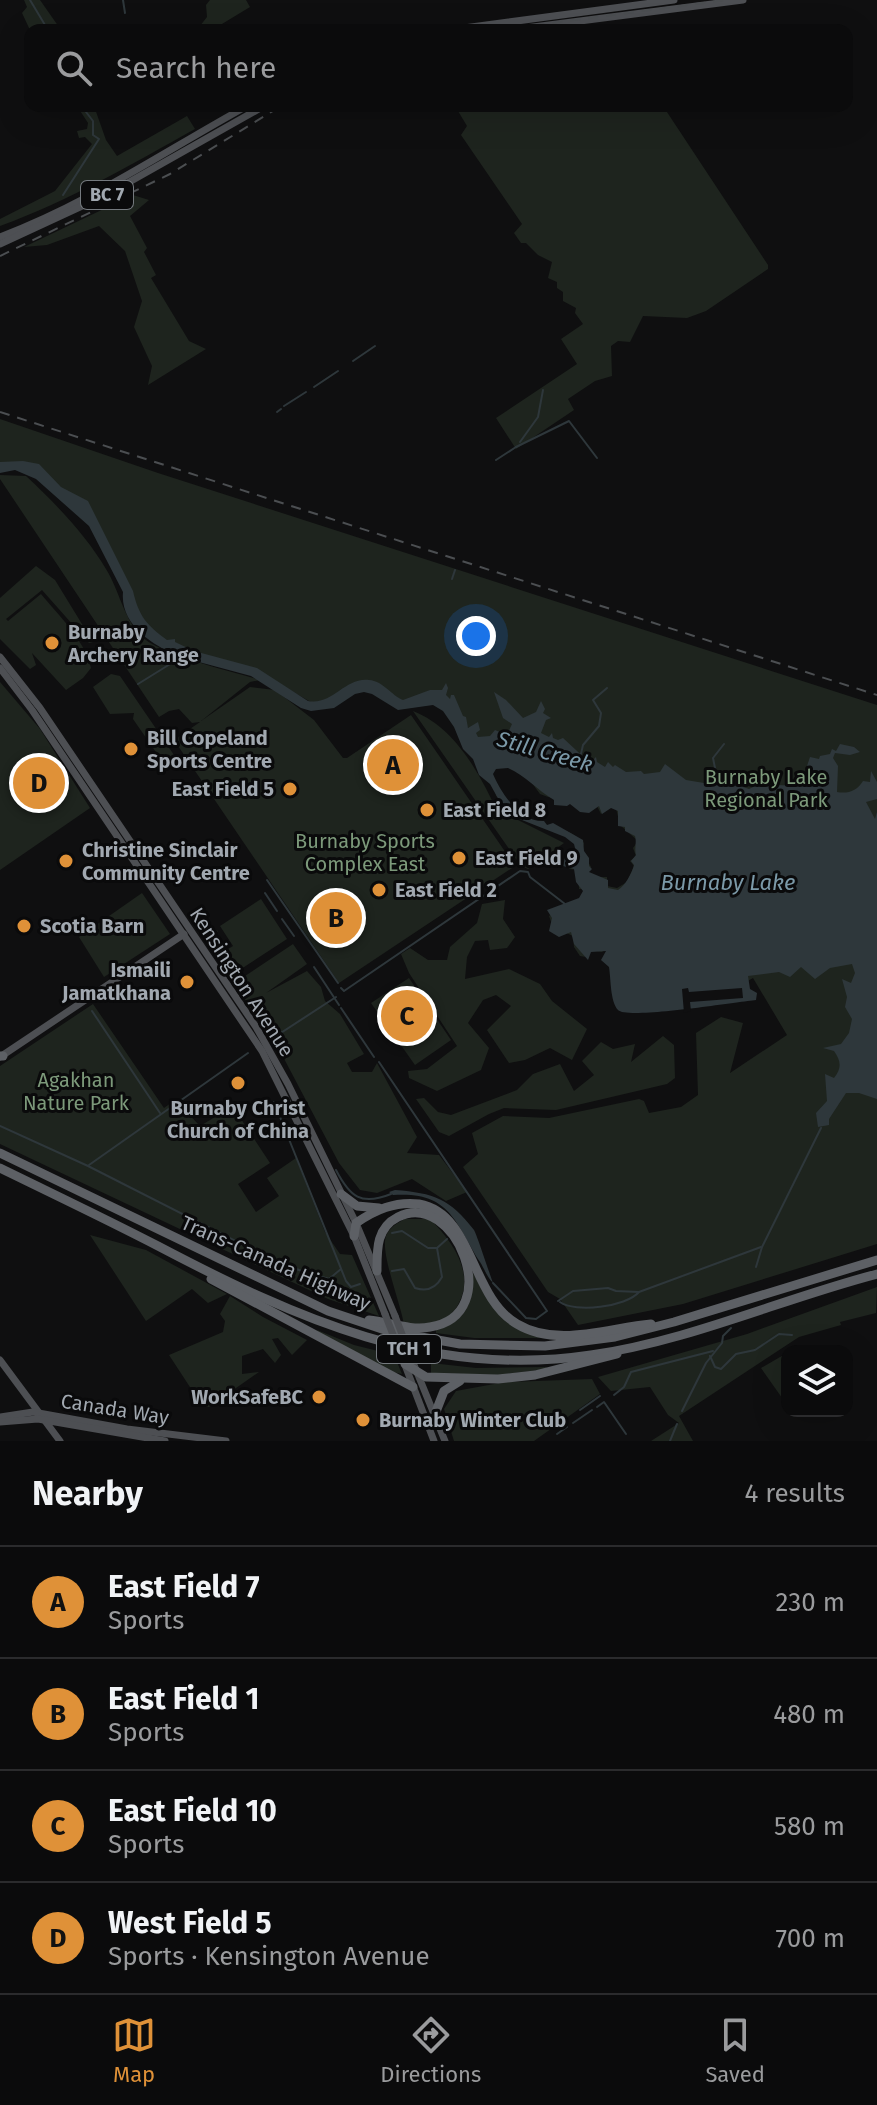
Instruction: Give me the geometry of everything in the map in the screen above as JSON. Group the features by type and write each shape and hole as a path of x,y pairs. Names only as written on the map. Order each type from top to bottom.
{"highway":[{"name":"Trans-Canada Highway","path":"0,1153 345,1317 388,1331 436,1341 521,1347 602,1339 674,1322 877,1260"},
{"name":"Trans-Canada Highway","path":"0,1168 193,1265 326,1325 377,1342 432,1354 517,1361 567,1358 639,1346 877,1274"},
{"path":"341,1194 357,1206 424,1205 447,1218 459,1234 492,1302 505,1316 527,1329 551,1335 578,1334 674,1322"},
{"path":"354,1236 356,1223 383,1208"},
{"path":"345,1317 409,1328 432,1327 454,1318 468,1298 468,1275 456,1243 440,1221 424,1213 399,1217 383,1230 378,1243 377,1271"},
{"path":"193,1265 210,1279 413,1387"},
{"path":"406,1361 418,1374 462,1380 535,1375 607,1358 639,1346"},
{"path":"435,1414 445,1389 462,1380"}],"main road":[{"path":"494,24 674,0"},
{"path":"557,24 743,0"},
{"name":"BC 7","path":"0,237 33,225 122,180 237,112"},
{"name":"BC 7","path":"0,244 108,194 253,112"},
{"name":"Kensington Avenue","path":"0,657 40,708 186,932"},
{"name":"Kensington Avenue","path":"0,668 186,932 243,1007 356,1223 395,1316 413,1387 434,1441"},
{"path":"1,1056 186,932"},
{"name":"Kensington Avenue","path":"265,1050 354,1236 406,1361"},
{"path":"0,1360 60,1441"},
{"path":"418,1374 445,1441"},
{"path":"23,1412 31,1398"},
{"name":"Canada Way","path":"0,1419 23,1412 118,1438 165,1441"},
{"name":"Canada Way","path":"0,1419 44,1417 226,1441"}],"green space":[{"path":"24,0 40,0 57,24 27,24 22,13 27,7"},
{"path":"210,0 246,0 250,7 222,24 202,24 207,17 206,5"},
{"path":"81,112 96,112 106,140 117,156 187,116 195,129 75,194 0,226 0,219 55,191 92,144 85,137 79,138 77,131 87,129 88,123"},
{"path":"459,112 667,112 768,269 706,311 687,318 643,316 630,342 618,341 611,346 612,376 595,381 568,399 574,410 516,449 496,418 577,364 561,339 583,324 575,313 576,308 563,301 563,292 557,288 557,282 548,278 552,262 538,255 526,243 521,243 514,233 522,224 461,135 467,126"},
{"path":"133,195 149,200 130,216 147,248 144,252 156,275 151,278 189,341 206,349 148,385 152,366 134,327 142,301 125,251 99,226 47,245 24,247"},
{"name":"Burnaby Lake Regional Park","path":"0,419 877,705 877,1244 683,1304 578,1325 560,1299 548,1292 463,1167 478,1154 472,1133 503,1116 549,1118 639,1099 644,1101 649,1113 681,1107 698,1095 696,1033 721,1017 743,1023 730,1073 787,1035 753,978 746,982 606,948 602,952 591,950 586,957 580,956 574,947 573,936 553,927 549,916 576,902 584,894 584,889 579,889 578,870 569,869 566,864 577,852 577,842 511,811 507,802 496,796 495,787 528,818 578,838 584,843 582,851 591,867 588,872 595,877 607,877 607,886 617,888 627,882 634,866 630,861 636,856 633,848 638,841 620,825 616,808 609,808 601,814 597,806 540,794 523,771 497,765 442,694 405,702 374,685 314,704 254,669 205,657 155,637 137,612 88,508 31,465 0,465"},
{"name":"Burnaby Sports Complex East","path":"0,475 26,476 69,520 106,569 140,635 178,656 260,680 250,682 201,721 250,687 275,690 314,720 343,758 347,758 411,715 515,866 339,983 174,740 200,722 192,723 179,709 159,717"},
{"path":"36,566 55,580 93,642 89,643 42,590 6,619 8,621 41,594 63,619 83,648 91,668 66,690 32,653 36,665 30,669 0,639 0,598"},
{"path":"111,674 120,676 174,755 167,759 160,758 133,719 134,713 110,714 93,687"},
{"path":"0,682 40,729 90,808 0,870"},
{"path":"413,711 442,729 465,754 499,815 518,820 564,843 528,869 521,866"},
{"path":"142,893 170,934 104,977 79,937"},
{"path":"261,899 287,939 238,971 225,951 233,946 220,926"},
{"path":"505,900 503,919 515,937 507,948 490,950 488,940 475,941 467,957 465,979 509,969 540,984 552,1001 587,1029 572,1060 550,1048 525,1060 509,1063 487,1030 511,1006 496,995 483,1000 468,1023 489,1048 481,1070 437,1091 409,1078 408,1071 427,1069 457,1046 409,973 401,954 410,948 428,960 447,960 450,947 477,923 482,904"},
{"path":"207,924 218,931 213,939 242,978 293,944 307,964 266,993 307,971 321,987 325,1001 340,1014 364,1054 347,1063 352,1072 372,1072 377,1063 417,1137 407,1153 439,1155 467,1192 446,1201 412,1179 377,1193 360,1190 339,1163 280,1051 205,941 203,928"},
{"path":"409,978 451,1040 415,1065 371,1003"},
{"name":"Agakhan Nature Park","path":"93,1004 164,1108 175,1100 200,1126 215,1117 219,1118 230,1108 238,1120 241,1119 270,1163 238,1184 256,1212 279,1196 267,1178 296,1158 325,1232 340,1254 352,1255 379,1316 328,1299 0,1144 0,1066"},
{"path":"663,1036 674,1045 675,1078 667,1084 556,1110 504,1108 449,1136 439,1132 416,1099 424,1098 438,1112 451,1115 517,1090 533,1074 560,1064 574,1091 594,1075 582,1061 601,1042 613,1049 635,1044 631,1062"},
{"path":"405,1219 430,1219 460,1260 464,1284 462,1296 451,1314 438,1323 404,1325 385,1244 389,1231"},
{"path":"90,1235 146,1250 227,1294 208,1303 192,1289 146,1321"},
{"path":"473,1273 495,1309 551,1338 474,1338 436,1333 436,1330 456,1321 466,1309"},
{"path":"877,1287 876,1313 840,1322 841,1325 781,1345 781,1349 679,1416 693,1441 651,1441 679,1423 668,1415 650,1387 611,1391 598,1377 747,1334"},
{"path":"230,1296 307,1340 292,1355 278,1338 272,1339 281,1355 275,1363 263,1349 242,1356 242,1374 259,1372 209,1407 203,1407 169,1355 223,1332 225,1321 220,1314"},
{"path":"317,1330 354,1345 394,1355 402,1374 392,1372 322,1336"},
{"path":"781,1356 781,1396 761,1368"},
{"path":"431,1363 476,1368 548,1369 497,1375 431,1373"},
{"path":"592,1379 600,1394 534,1441 454,1441 444,1409 456,1391 505,1382"}],"water":[{"name":"Burnaby Lake","path":"0,462 39,464 61,487 88,501 133,591 141,614 160,635 167,640 175,639 175,642 194,651 257,668 308,701 324,699 360,680 379,683 403,700 430,690 442,690 446,683 446,695 450,699 454,695 466,717 468,728 478,722 478,737 490,736 495,730 507,735 512,724 503,718 494,692 523,718 536,712 541,701 545,709 543,713 551,718 546,720 541,733 549,737 552,733 553,738 558,740 563,738 590,763 596,757 597,762 605,767 608,762 626,772 641,771 644,774 660,772 665,764 686,780 710,784 717,772 717,782 734,783 735,786 742,784 749,789 772,778 777,785 799,786 795,781 798,778 806,785 810,777 807,766 810,757 819,759 830,754 832,749 836,751 840,744 854,747 860,752 850,755 835,753 833,758 838,766 837,792 848,792 863,781 870,782 871,771 877,782 877,799 866,802 875,819 877,812 877,1099 859,1093 846,1093 829,1119 829,1125 818,1127 816,1113 827,1101 825,1074 834,1078 840,1064 834,1051 823,1048 841,1044 849,1033 852,1019 845,1007 847,997 842,979 851,983 855,973 852,964 830,968 815,979 801,967 790,977 779,972 748,976 750,989 757,993 756,1000 660,1012 626,1013 618,1010 612,996 609,967 601,960 606,951 591,952 588,960 574,944 571,932 559,937 549,931 552,918 547,910 579,898 583,891 576,882 574,869 563,866 565,857 577,856 574,844 565,837 504,813 510,810 509,805 500,802 490,784 479,775 473,759 463,749 443,711 433,705 398,710 364,692 355,694 334,708 311,711 301,708 251,676 184,658 175,661 177,656 148,639 132,624 123,604 123,592 89,526 36,479 15,470 0,473","holes":["496,769 514,771 554,800 554,805 570,804 580,812 589,813 599,806 602,814 611,808 618,811 618,826 625,827 625,831 635,836 636,841 636,855 631,861 634,865 621,888 608,888 608,880 589,872 592,869 583,840 553,823 547,825 544,821 527,817 512,805 493,774"]},
{"path":"395,1190 431,1196 457,1211 474,1230 493,1283 448,1212 427,1198 389,1192"}],"pier":[{"path":"688,988 689,992 742,988 743,998 690,1002 691,1011 684,1013 682,989"}],"waterway":[{"path":"30,0 44,24"},
{"path":"123,0 125,13"},
{"path":"63,195 99,139 93,135 93,121 86,112"},
{"path":"353,361 375,346"},
{"path":"314,387 338,371"},
{"path":"520,442 538,417 543,390"},
{"path":"284,406 306,392"},
{"path":"277,412 281,409"},
{"path":"516,447 569,421 597,458"},
{"path":"496,460 516,447"},
{"path":"452,579 455,570"},
{"path":"138,684 175,661"},
{"name":"Still Creek","path":"580,758 583,745 599,726 601,713 593,700 607,688"},
{"path":"716,773 713,758 724,744"},
{"path":"341,988 344,991 520,871 528,872 530,877 565,904"},
{"path":"267,880 338,983"},
{"path":"265,893 277,911"},
{"path":"282,919 294,936"},
{"path":"314,967 339,1005"},
{"path":"270,1040 336,997"},
{"path":"341,1008 374,1057"},
{"path":"92,1011 160,1113"},
{"path":"89,1165 248,1053"},
{"path":"379,1062 547,1311 536,1319 526,1318 493,1283"},
{"path":"274,1102 346,1281 351,1287 360,1284"},
{"path":"0,1126 299,1270 329,1279 341,1269"},
{"path":"756,1267 762,1247 821,1128"},
{"path":"336,1170 346,1187 358,1197 372,1199 391,1194"},
{"path":"207,1239 211,1229"},
{"path":"392,1233 402,1231 428,1248 437,1248"},
{"path":"392,1271 404,1269 415,1288 423,1290 434,1286 442,1277 437,1248 447,1239"},
{"path":"558,1301 573,1291 608,1288 639,1292 761,1247"},
{"path":"560,1302 577,1307 600,1307 623,1301 639,1292"},
{"path":"682,1411 706,1363 731,1328"},
{"path":"710,1356 715,1367 721,1369 736,1354 755,1350 779,1334 792,1335"},
{"path":"614,1395 624,1387 631,1372 713,1351"},
{"path":"580,1410 600,1396"},
{"path":"597,1407 604,1402 626,1434"},
{"path":"573,1423 592,1410"},
{"path":"670,1441 677,1424"},
{"path":"557,1434 567,1427"}],"railway":[{"path":"544,24 726,0"},
{"path":"0,256 170,174 271,112"},
{"path":"0,412 877,695"}],"place":[{"name":"Burnaby Archery Range","path":"52,643"},
{"name":"Bill Copeland Sports Centre","path":"131,749"},
{"name":"East Field 7","path":"393,765"},
{"name":"West Field 5","path":"39,783"},
{"name":"East Field 5","path":"290,789"},
{"name":"East Field 8","path":"427,810"},
{"name":"East Field 9","path":"459,858"},
{"name":"Christine Sinclair Community Centre","path":"66,861"},
{"name":"East Field 2","path":"379,890"},
{"name":"East Field 1","path":"336,918"},
{"name":"Scotia Barn","path":"24,926"},
{"name":"Ismaili Jamatkhana","path":"187,982"},
{"name":"East Field 10","path":"407,1016"},
{"name":"Burnaby Christ Church of China","path":"238,1083"},
{"name":"WorkSafeBC","path":"319,1397"},
{"name":"Burnaby Winter Club","path":"363,1420"}]}
